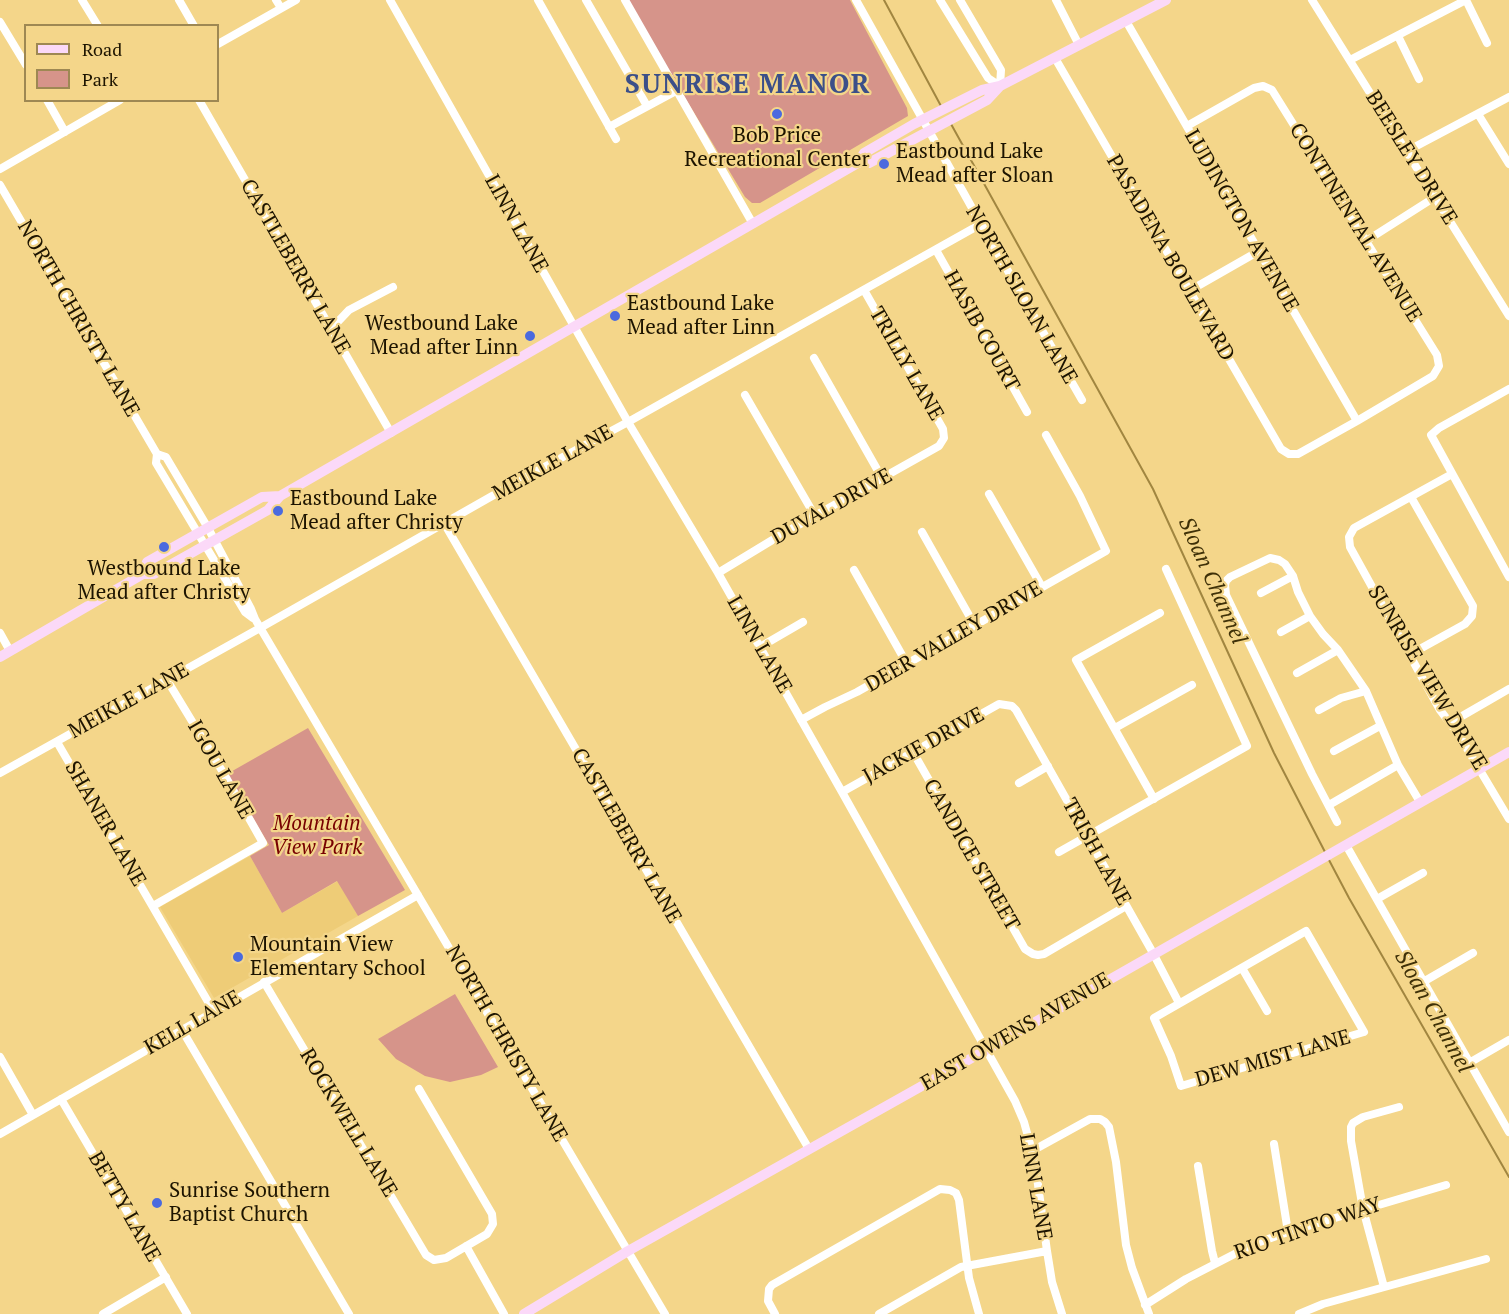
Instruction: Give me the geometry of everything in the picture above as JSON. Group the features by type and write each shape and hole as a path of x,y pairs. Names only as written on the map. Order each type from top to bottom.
{"main road":[{"path":"858,163 869,163 928,130 936,120 959,108 982,90 1000,86 1166,0"},
{"path":"5,654 143,574 154,574 268,510 280,495 858,163 864,153 922,120 936,120"},
{"path":"143,574 147,562 262,497 280,495"},
{"name":"EAST OWENS AVENUE","path":"524,1314 628,1251 1509,752"}],"street":[{"path":"82,0 97,24"},
{"path":"179,0 193,24"},
{"path":"276,0 281,8"},
{"path":"219,44 296,0"},
{"name":"LINN LANE","path":"390,0 628,422 718,573 1015,1101 1032,1151 1052,1282 1062,1314"},
{"path":"538,0 616,139"},
{"path":"586,0 647,106"},
{"path":"625,0 753,224"},
{"name":"NORTH SLOAN LANE","path":"856,0 1082,400"},
{"path":"940,0 988,78 1000,86"},
{"path":"960,0 1001,70 1000,86"},
{"path":"1056,0 1079,45"},
{"name":"BEESLEY DRIVE","path":"1312,0 1509,316"},
{"path":"1350,60 1466,0 1487,43"},
{"name":"LUDINGTON AVENUE","path":"1126,21 1357,421"},
{"path":"0,22 24,62"},
{"path":"1398,36 1419,79"},
{"name":"PASADENA BOULEVARD","path":"1055,58 1281,449 1289,454 1298,454 1357,421"},
{"name":"CONTINENTAL AVENUE","path":"1187,126 1254,88 1263,86 1272,90 1437,355 1438,366 1432,376 1357,421"},
{"path":"609,127 676,91"},
{"path":"1407,151 1509,97"},
{"path":"48,102 65,132"},
{"path":"0,169 117,102"},
{"name":"CASTLEBERRY LANE","path":"200,102 391,433"},
{"path":"1478,114 1509,165"},
{"name":"NORTH CHRISTY LANE","path":"0,185 157,454 165,457 210,543 665,1314"},
{"path":"1366,241 1435,198"},
{"name":"MEIKLE LANE","path":"0,773 981,224"},
{"name":"HASIB COURT","path":"936,250 1027,412"},
{"path":"1189,291 1258,250"},
{"path":"331,329 349,310 393,287"},
{"name":"TRILLY LANE","path":"864,290 943,429 944,438"},
{"path":"814,358 882,478"},
{"path":"1509,389 1439,428 1431,435 1509,577"},
{"path":"745,396 814,516"},
{"name":"DEER VALLEY DRIVE","path":"801,720 857,692 1106,551 1080,496 1046,435"},
{"name":"DUVAL DRIVE","path":"718,573 939,446 944,438"},
{"path":"1409,655 1465,624 1472,616 1473,606 1411,496 1452,474"},
{"path":"989,494 1042,587"},
{"name":"SUNRISE VIEW DRIVE","path":"1411,496 1354,528 1348,537 1350,547 1440,710 1480,768 1509,819"},
{"name":"CASTLEBERRY LANE","path":"444,523 809,1149"},
{"path":"922,532 975,626"},
{"path":"1337,822 1226,595 1226,581 1270,558 1285,564 1293,576 1310,616 1338,650 1366,691 1398,765 1420,802"},
{"path":"1059,852 1247,746 1166,569"},
{"path":"854,570 907,664"},
{"path":"1261,593 1293,576"},
{"path":"1154,799 1076,660 1160,613"},
{"path":"1281,632 1310,616"},
{"path":"760,647 803,622"},
{"path":"0,633 5,654"},
{"path":"1297,673 1338,650"},
{"name":"IGOU LANE","path":"153,906 263,843 167,680"},
{"path":"1115,728 1192,685"},
{"path":"1450,723 1509,689"},
{"path":"1318,710 1341,698 1366,691"},
{"name":"JACKIE DRIVE","path":"842,792 999,704 1008,704"},
{"name":"TRISH LANE","path":"1008,704 1016,710 1179,1003"},
{"path":"1334,751 1380,726"},
{"name":"SHANER LANE","path":"57,742 214,1012"},
{"name":"CANDICE STREET","path":"913,752 1025,949 1033,954 1044,954 1126,906"},
{"path":"1329,805 1398,765"},
{"path":"1019,783 1048,766"},
{"path":"1346,844 1509,1132"},
{"path":"1377,899 1423,873"},
{"name":"KELL LANE","path":"0,1134 418,895"},
{"name":"DEW MIST LANE","path":"1179,1003 1154,1018 1181,1086 1364,1032 1306,931 1242,968"},
{"path":"1423,982 1473,953"},
{"path":"1179,1003 1242,968 1267,1011"},
{"name":"ROCKWELL LANE","path":"264,982 426,1254 435,1260 446,1258 466,1246"},
{"path":"182,1030 349,1314"},
{"path":"1469,1063 1509,1040"},
{"path":"0,1057 33,1115"},
{"path":"419,1089 492,1214 493,1224 487,1234 466,1246 504,1314"},
{"name":"BETTY LANE","path":"61,1099 187,1314"},
{"path":"1384,1287 1363,1209 1351,1141 1351,1127 1363,1116 1399,1107"},
{"path":"1032,1151 1090,1119 1100,1119 1109,1127 1116,1162 1126,1245 1149,1314"},
{"path":"1274,1144 1288,1232"},
{"path":"1198,1166 1215,1263"},
{"name":"RIO TINTO WAY","path":"1145,1305 1186,1279 1254,1244 1446,1185"},
{"path":"775,1314 768,1301 769,1289 772,1285 940,1189 956,1193 959,1200 969,1278 979,1314"},
{"path":"879,1314 961,1267 1047,1251"},
{"path":"1299,1314 1323,1304 1486,1258"},
{"path":"103,1314 166,1277"},
{"path":"1323,1304 1326,1314"}],"shaded area":[{"name":"Mountain View Elementary School","path":"250,856 282,913 338,881 358,916 214,998 160,907"}],"green space":[{"path":"626,0 850,0 907,108 908,116 760,203 752,203 745,197"},
{"name":"Mountain View Park","path":"308,728 405,890 358,916 337,881 282,913 250,856 269,845 227,774"},
{"path":"455,994 498,1067 481,1075 450,1082 425,1076 396,1059 378,1039"}],"waterway":[{"name":"Sloan Channel","path":"884,0 941,106"},
{"name":"Sloan Channel","path":"951,124 1153,489 1274,753 1325,852"},
{"name":"Sloan Channel","path":"1329,860 1509,1177"}],"place":[{"name":"Bob Price Recreational Center","path":"777,114"},
{"name":"Eastbound Lake Mead after Sloan","path":"884,164"},
{"name":"Eastbound Lake Mead after Linn","path":"615,316"},
{"name":"Westbound Lake Mead after Linn","path":"530,336"},
{"name":"Eastbound Lake Mead after Christy","path":"278,511"},
{"name":"Westbound Lake Mead after Christy","path":"164,547"},
{"name":"Mountain View Elementary School","path":"238,957"},
{"name":"Sunrise Southern Baptist Church","path":"157,1203"}],"district":[{"name":"SUNRISE MANOR","path":"748,85"}]}
